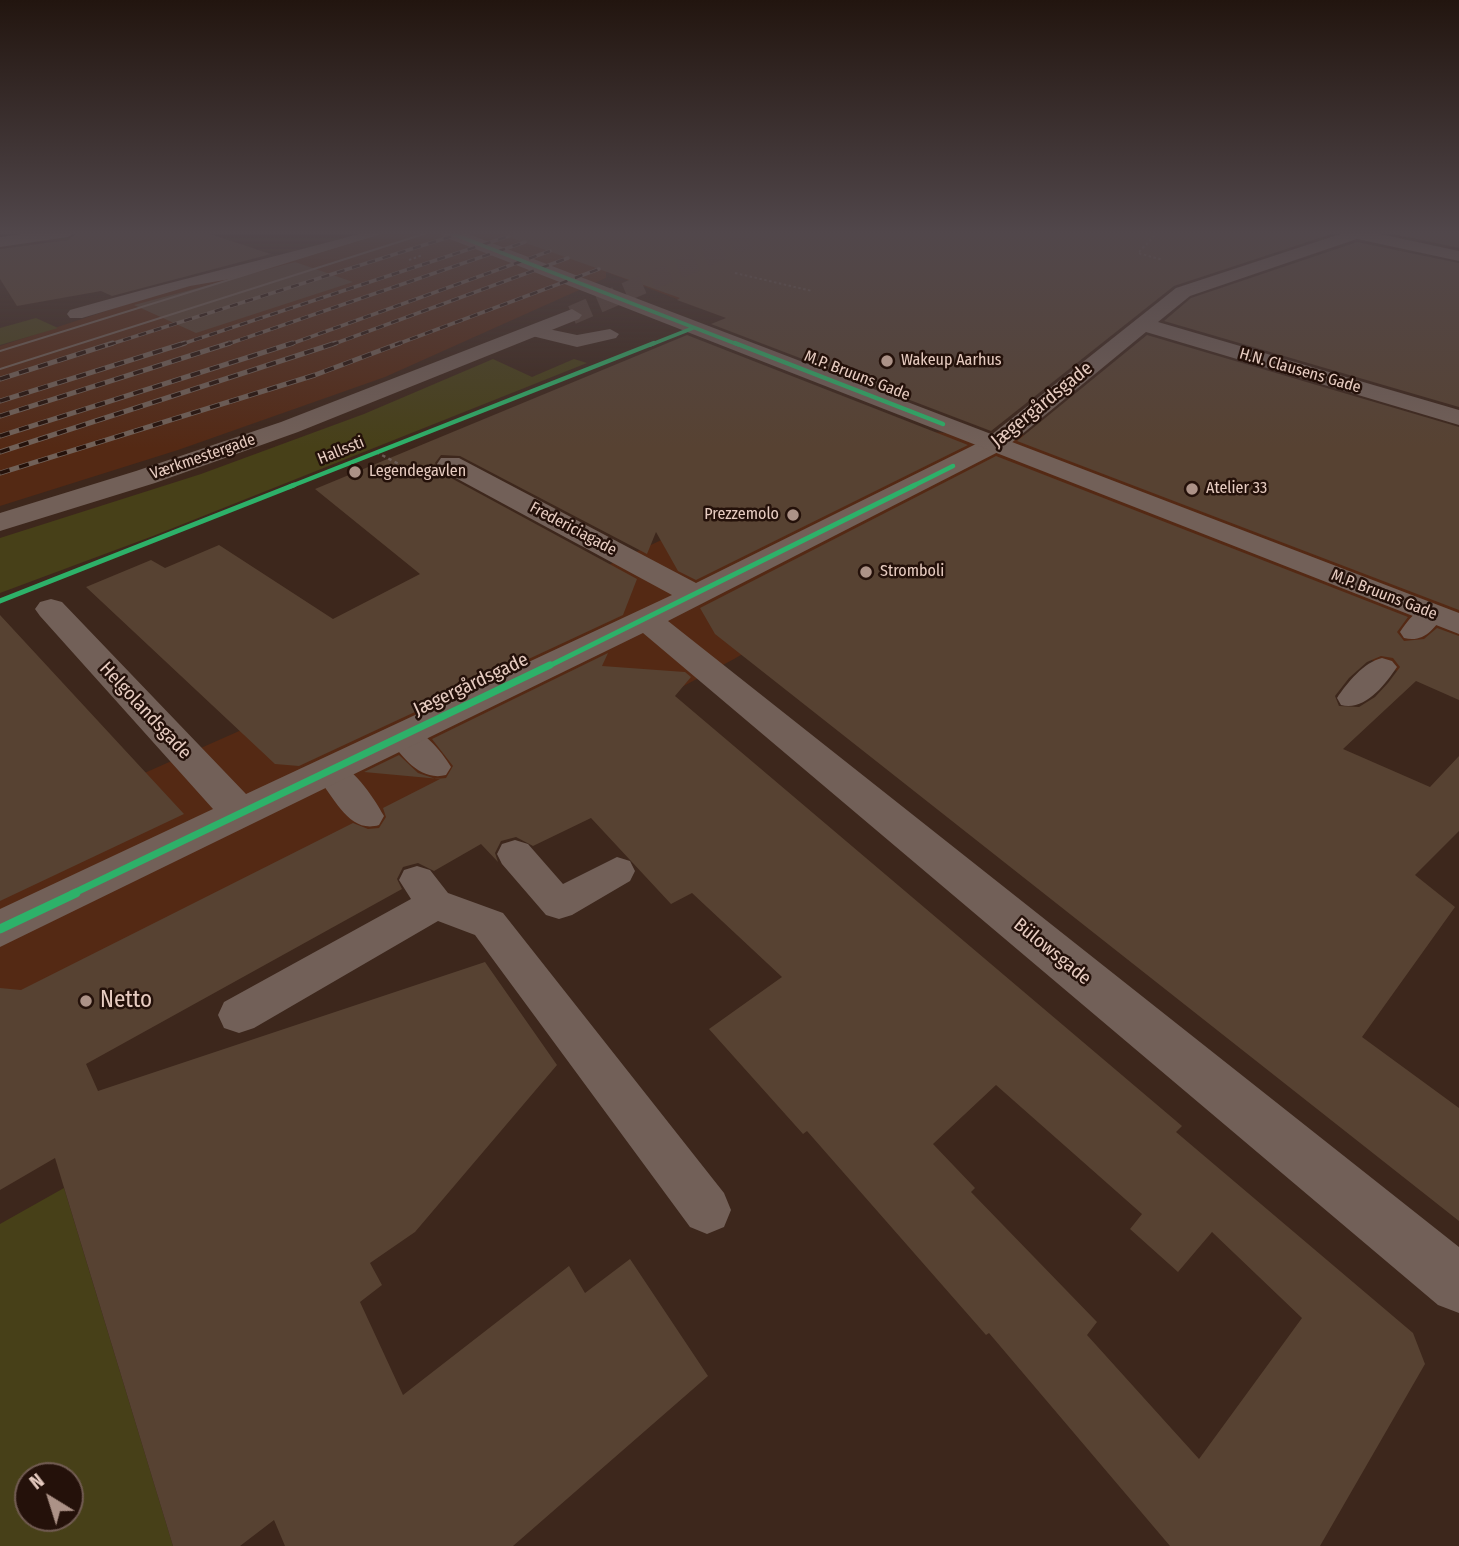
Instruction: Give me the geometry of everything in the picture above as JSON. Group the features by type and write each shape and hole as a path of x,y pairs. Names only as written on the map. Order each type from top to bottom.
{"street":[{"name":"M.P. Bruuns Gade","path":"632,304 995,444 1423,623 1459,624"},
{"name":"Jægergårdsgade","path":"0,929 696,595 995,444 1167,304"},
{"name":"Værkmestergade","path":"0,522 252,440 404,383 534,331 564,311 404,383"},
{"name":"H.N. Clausens Gade","path":"1141,324 1459,418"},
{"name":"Fredericiagade","path":"450,464 696,595"},
{"name":"Helgolandsgade","path":"51,609 240,813"},
{"name":"Bülowsgade","path":"646,619 1459,1284"}],"lane":[{"path":"76,314 109,304"},
{"path":"534,331 577,341 610,334"},
{"path":"1353,698 1382,667"},
{"path":"403,735 434,767"},
{"path":"330,770 367,816"},
{"path":"515,854 559,904 617,871"},
{"path":"239,1015 426,892 489,924 707,1210"}],"shaded area":[{"path":"127,304 548,304 385,377 178,450 0,506 0,346"},
{"path":"690,304 1139,304 971,411"},
{"path":"36,318 58,328 0,345 0,328"},
{"path":"493,359 532,377 574,359 587,363 153,536 0,593 0,538 201,474 364,414"},
{"path":"893,431 1110,438 1459,562 1459,697 1001,504 734,659 0,1053 0,837 519,607"},
{"path":"64,1188 173,1546 0,1546 0,1224"}],"building":[{"path":"137,304 285,304 196,333 134,305"},
{"path":"688,304 1151,304 991,431 711,324 726,318"},
{"path":"1184,304 1459,304 1459,407 1164,321"},
{"path":"687,335 968,445 696,580 678,571 656,532 647,554 460,456 441,455 435,463 440,472 637,579 623,615 299,766 275,764 86,587 151,560 165,568 219,545 333,619 420,574 315,489"},
{"path":"1147,335 1459,427 1459,610 1017,441"},
{"path":"996,456 1408,617 1397,632 1404,641 1424,639 1437,628 1459,636 1459,700 1416,681 1343,749 1430,787 1459,756 1459,831 1415,875 1455,907 1362,1037 1459,1108 1459,1221 715,634 700,608","holes":["1381,656 1393,658 1400,667 1375,697 1359,707 1339,706 1335,696 1349,678 1367,662"]},
{"path":"0,615 184,814 0,901"},
{"path":"608,653 602,666 685,672 691,677 675,696 1182,1126 1176,1132 1413,1333 1425,1364 1320,1546 1170,1546 989,1333 986,1335 807,1131 803,1134 709,1029 782,977 692,893 671,904 591,818 533,846 516,837 501,841 495,853 498,862 481,844 434,871 418,863 403,867 397,879 402,889 86,1064 98,1091 485,962 557,1065 415,1232 370,1263 382,1285 360,1302 403,1395 569,1266 585,1293 630,1259 708,1376 513,1546 285,1546 274,1520 240,1546 173,1546 55,1158 0,1190 0,988 21,990 353,823 368,829 379,828 386,817 383,808 446,778 453,766 432,739","holes":["996,1085 1142,1214 1130,1229 1178,1272 1212,1232 1302,1318 1199,1459 1087,1335 1097,1322 971,1192 975,1188 933,1144"]},
{"path":"399,755 418,773 434,778 364,772"}],"tunnel":[{"path":"572,315 597,304"}],"tram line":[{"path":"0,351 151,304"},
{"path":"0,369 204,304"}],"railway":[{"path":"108,345 237,304"},
{"path":"179,345 303,304"},
{"path":"225,345 344,304"},
{"path":"288,345 402,304"},
{"path":"331,345 442,304"},
{"path":"395,345 505,304"},
{"path":"0,379 113,343"},
{"path":"0,401 185,343"},
{"path":"0,416 230,343"},
{"path":"0,436 293,343"},
{"path":"0,452 336,343"},
{"path":"0,473 315,375 400,343"}],"cycle path":[{"path":"634,304 943,424"},
{"name":"Hallssti","path":"0,601 693,328"},
{"path":"0,929 696,595 953,466"}],"place":[{"name":"Wakeup Aarhus","path":"887,361"},
{"name":"Legendegavlen","path":"355,472"},
{"name":"Atelier 33","path":"1192,489"},
{"name":"Prezzemolo","path":"793,515"},
{"name":"Stromboli","path":"866,572"},
{"name":"Netto","path":"86,1001"}]}
